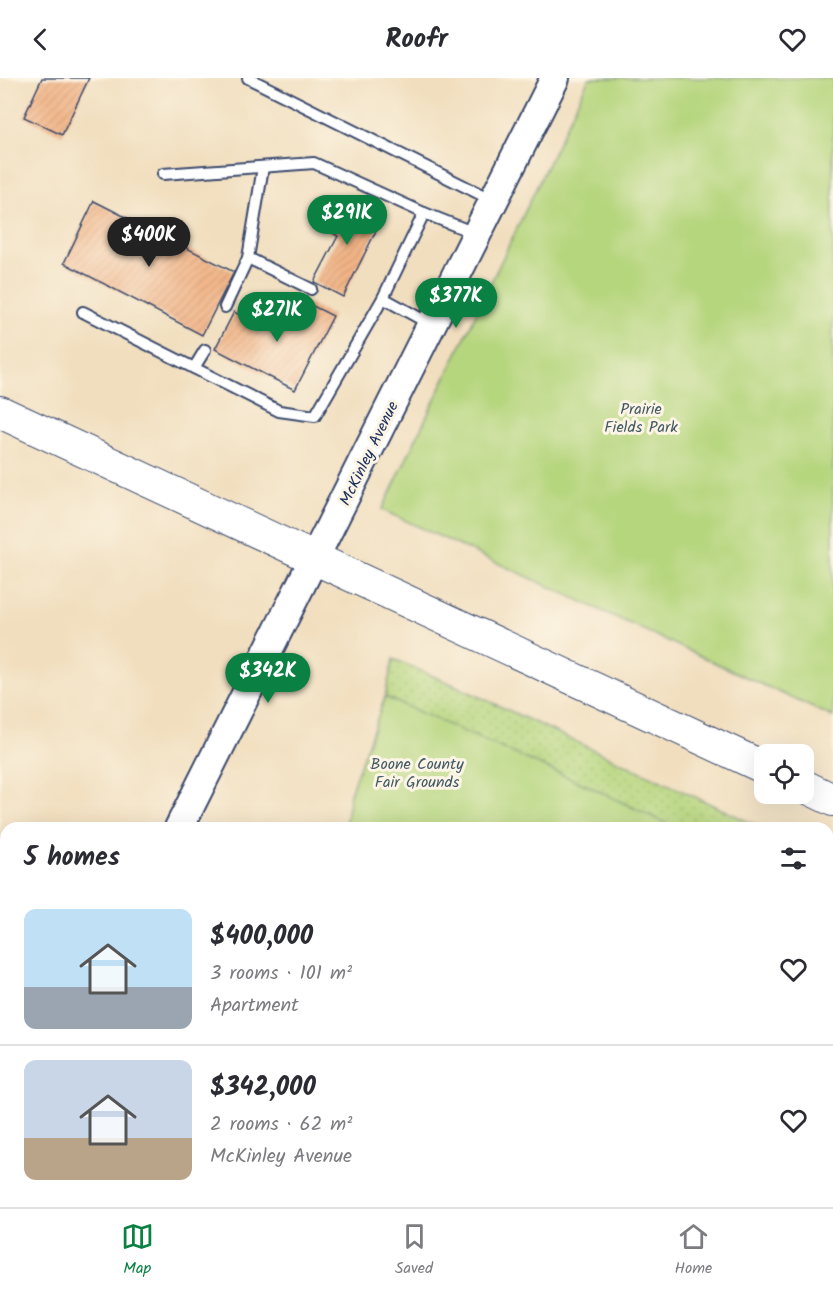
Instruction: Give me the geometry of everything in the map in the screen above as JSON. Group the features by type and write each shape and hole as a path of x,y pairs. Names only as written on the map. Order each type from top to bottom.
{"main road":[{"path":"0,412 754,763"},
{"path":"814,791 833,800"}],"street":[{"name":"McKinley Avenue","path":"182,822 555,78"}],"lane":[{"path":"248,78 494,201"},
{"path":"163,174 314,163 424,213 477,234"},
{"path":"225,307 248,258 263,167"},
{"path":"83,312 279,411 315,416 383,298 424,213"},
{"path":"248,258 311,289"},
{"path":"383,298 432,325"},
{"path":"194,368 205,350"}],"green space":[{"name":"Prairie Fields Park","path":"589,78 833,78 833,717 382,510"},
{"path":"393,659 749,822 645,822 385,697"},
{"name":"Boone County Fair Grounds","path":"385,697 588,786 663,822 346,822 350,793"}],"building":[{"path":"42,78 89,78 62,135 24,117"},
{"path":"94,201 234,272 202,335 64,263"},
{"path":"354,202 383,217 343,297 314,282 338,236 322,227 332,208 347,216"},
{"path":"297,298 333,316 295,390 215,349 234,312 279,334"}]}
